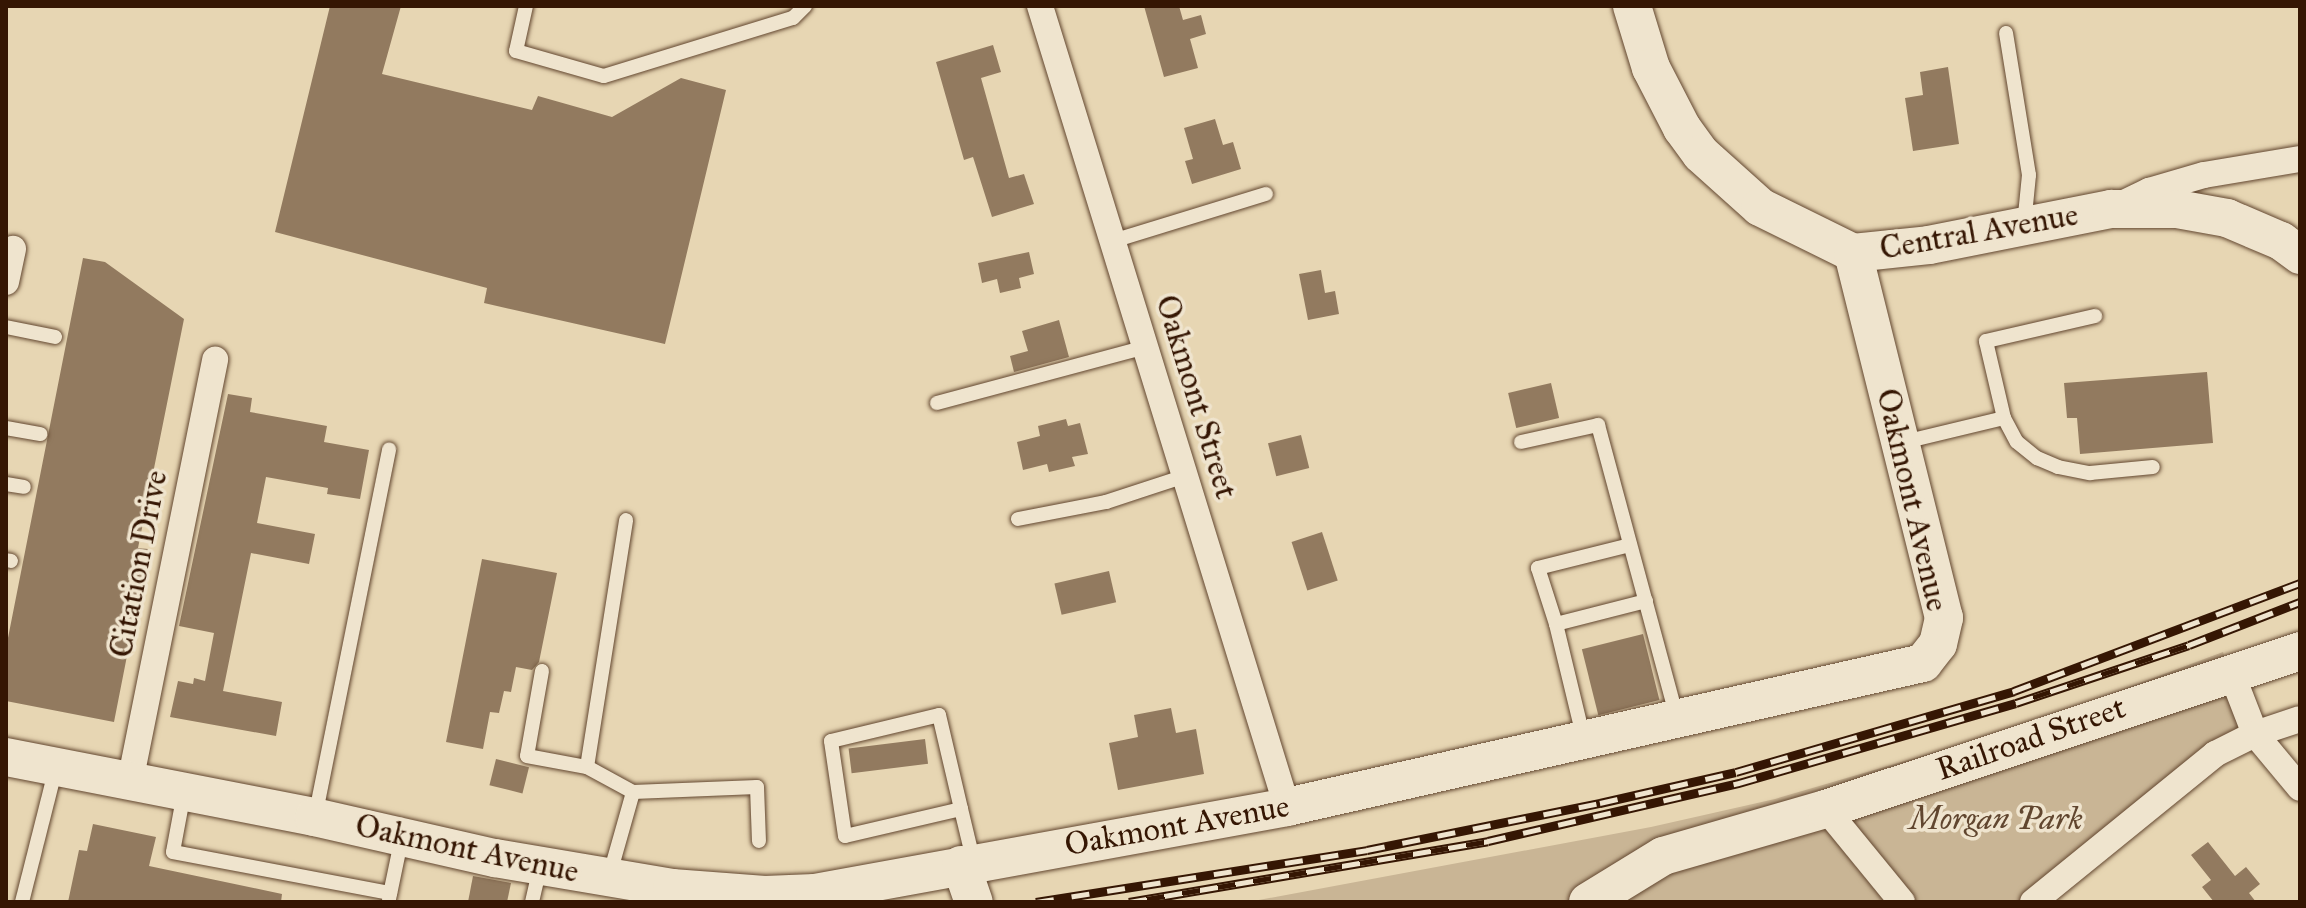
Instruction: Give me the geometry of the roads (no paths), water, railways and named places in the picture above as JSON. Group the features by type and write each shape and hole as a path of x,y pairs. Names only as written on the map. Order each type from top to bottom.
{"street":[{"name":"Oakmont Street","path":"1040,6 1287,807"},
{"name":"Central Avenue","path":"1632,6 1651,68 1682,128 1701,154 1760,207 1853,253 1929,245 2111,209 2149,191 2204,175 2300,159"},
{"path":"2111,209 2177,209 2227,218 2281,241 2300,255"},
{"path":"6,282 13,249"},
{"name":"Oakmont Avenue","path":"6,757 314,817 540,866 609,877 657,893 815,893 1287,807 1678,721 1923,663 1938,644 1944,618 1853,253"},
{"name":"Citation Drive","path":"130,782 215,359"},
{"name":"Railroad Street","path":"1588,902 1663,856 1826,809 2300,651"},
{"path":"2231,672 2255,734 2300,788"},
{"path":"2033,902 2215,754 2255,734 2300,719"},
{"path":"1826,809 1902,902"},
{"path":"968,864 974,902"}],"lane":[{"path":"526,6 516,51 604,76 793,18 805,6"},
{"path":"2006,33 2029,175 2024,225"},
{"path":"1113,241 1266,194"},
{"path":"2095,316 1986,341 2004,418 2017,442 2037,458 2058,467 2090,473 2153,467"},
{"path":"6,327 55,337"},
{"path":"937,403 1146,347"},
{"path":"1900,444 2004,418"},
{"path":"1521,442 1598,425 1678,721"},
{"path":"6,428 40,434"},
{"path":"314,817 389,449"},
{"path":"1018,519 1106,502 1185,476"},
{"path":"6,484 24,487"},
{"path":"587,767 626,520"},
{"path":"1584,741 1556,624 1538,568 1630,545"},
{"path":"1556,624 1646,601"},
{"path":"542,671 527,756 587,767 633,792 757,787 759,841"},
{"path":"961,809 845,836 831,741 939,715 961,809 968,864"},
{"path":"22,902 56,768"},
{"path":"609,877 633,792"},
{"path":"185,793 173,852 389,898 402,837"},
{"path":"532,902 540,866"}],"railway":[{"path":"1036,902 1367,850 1736,772 2014,691 2300,583"},
{"path":"1129,902 1488,841 1739,783 2016,703 2189,645 2300,602"}],"park label":[{"name":"Morgan Park","path":"1996,819"}]}
